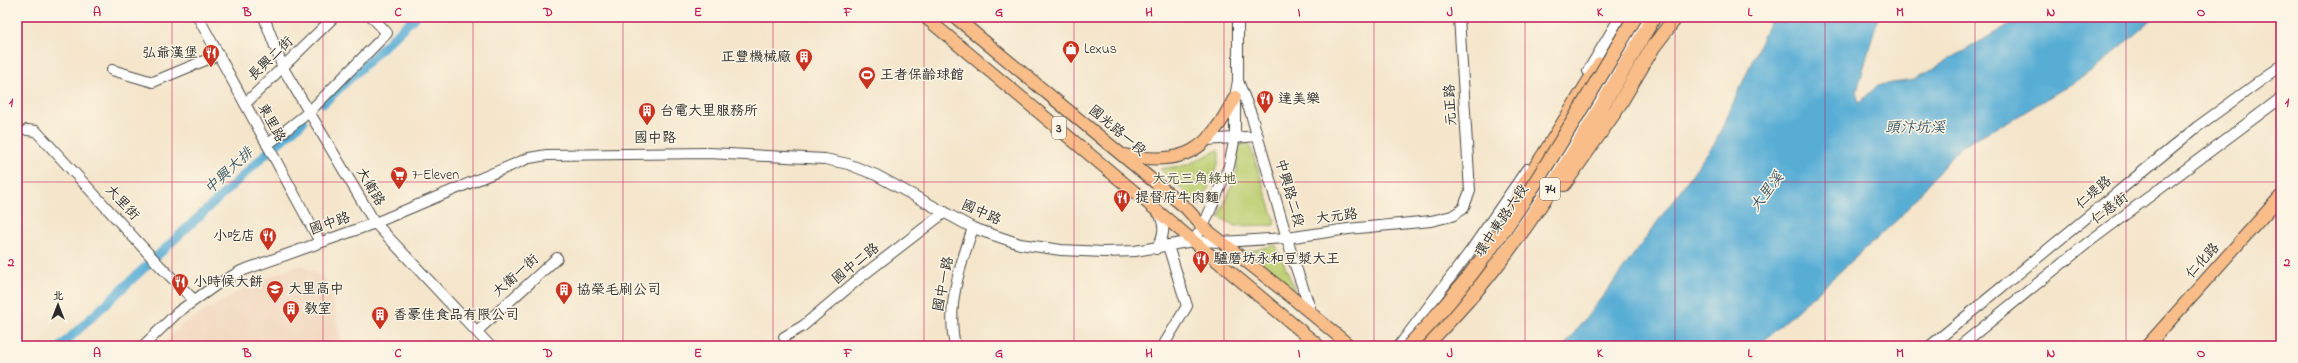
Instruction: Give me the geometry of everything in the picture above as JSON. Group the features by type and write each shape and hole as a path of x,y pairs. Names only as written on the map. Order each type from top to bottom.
{"highway":[{"path":"1506,226 1520,191 1544,155 1628,17"},
{"name":"74","path":"1410,344 1446,306 1506,226 1550,161 1636,17"},
{"name":"74","path":"1425,346 1493,271 1520,233 1563,170 1654,17"},
{"name":"74","path":"1520,233 1555,196 1576,168 1616,110 1649,53 1676,17"}],"main road":[{"name":"3","path":"925,17 1319,346"},
{"name":"國光路一段","path":"955,17 1186,208 1203,227 1350,346"},
{"path":"1122,155 1162,159 1185,155 1206,140 1222,123 1235,97"},
{"name":"仁化路","path":"2148,346 2281,196"}],"street":[{"name":"東里路","path":"198,17 320,242"},
{"name":"大衛路","path":"264,17 283,68 375,223 490,346"},
{"name":"長興二街","path":"245,104 334,17"},
{"path":"269,148 309,112 387,33 372,17"},
{"name":"中興路二段","path":"1193,241 1203,227 1229,166 1235,137 1235,97 1238,81 1238,17"},
{"name":"元正路","path":"1459,17 1470,191"},
{"name":"環中東路六段","path":"1399,346 1471,250 1543,146 1620,17"},
{"name":"環中東路六段","path":"1410,344 1452,309 1487,268 1588,117 1644,17"},
{"path":"112,70 153,82 218,55"},
{"name":"仁堤路","path":"1930,346 2191,132 2281,66"},
{"name":"中興路二段","path":"1238,81 1258,136 1286,238 1312,314"},
{"name":"仁慈街","path":"1960,346 2084,246 2281,98"},
{"name":"大里街","path":"27,130 36,131 194,300"},
{"path":"1206,140 1258,136"},
{"name":"國中路","path":"144,346 178,312 216,284 241,271 375,223 530,158 547,155 609,152 708,153 825,159 848,164 876,175 972,228 1020,244 1042,248 1104,252 1156,249 1193,241"},
{"name":"大元路","path":"1193,241 1222,242 1286,238 1348,229 1431,221 1452,216 1463,209 1470,191"},
{"name":"國中二路","path":"784,337 803,326 862,276 945,212"},
{"path":"1156,249 1161,241 1164,230 1164,223 1160,213"},
{"name":"國中一路","path":"955,346 950,314 955,286 972,228"},
{"path":"1163,346 1187,306 1168,246"},
{"name":"大衛一街","path":"477,331 557,258"}],"shaded area":[{"name":"大里高中","path":"301,265 327,279 343,346 161,346 183,324 252,284"}],"green space":[{"name":"大元三角綠地","path":"1249,143 1275,221 1274,225 1235,226 1219,217 1237,172 1238,146"},
{"name":"大元三角綠地","path":"1218,150 1219,155 1216,170 1199,206 1160,169 1187,165"},
{"path":"1276,245 1295,290 1249,251"}],"water":[{"path":"1772,17 1878,17 1857,92 1858,104 1878,85 1914,80 2022,17 2155,17 2091,72 2018,116 1961,146 1898,219 1758,346 1564,346 1616,279 1716,141"}],"waterway":[{"name":"中興大排","path":"324,103 415,17"},
{"name":"中興大排","path":"62,345 268,152 303,122"}],"place":[{"name":"Lexus","path":"1071,64"},
{"name":"弘爺漢堡","path":"211,68"},
{"name":"正豐機械廠","path":"804,72"},
{"name":"王者保齡球館","path":"867,90"},
{"name":"達美樂","path":"1265,114"},
{"name":"台電大里服務所","path":"647,126"},
{"name":"7-Eleven","path":"399,190"},
{"name":"提督府牛肉麵","path":"1122,213"},
{"name":"小吃店","path":"268,251"},
{"name":"驢磨坊永和豆漿大王","path":"1201,274"},
{"name":"小時候大餅","path":"180,297"},
{"name":"大里高中","path":"275,304"},
{"name":"協榮毛刷公司","path":"564,305"},
{"name":"教室","path":"291,324"},
{"name":"香豪佳食品有限公司","path":"380,330"}],"water label":[{"name":"頭汴坑溪","path":"1915,128"},
{"name":"大里溪","path":"1767,192"}]}
